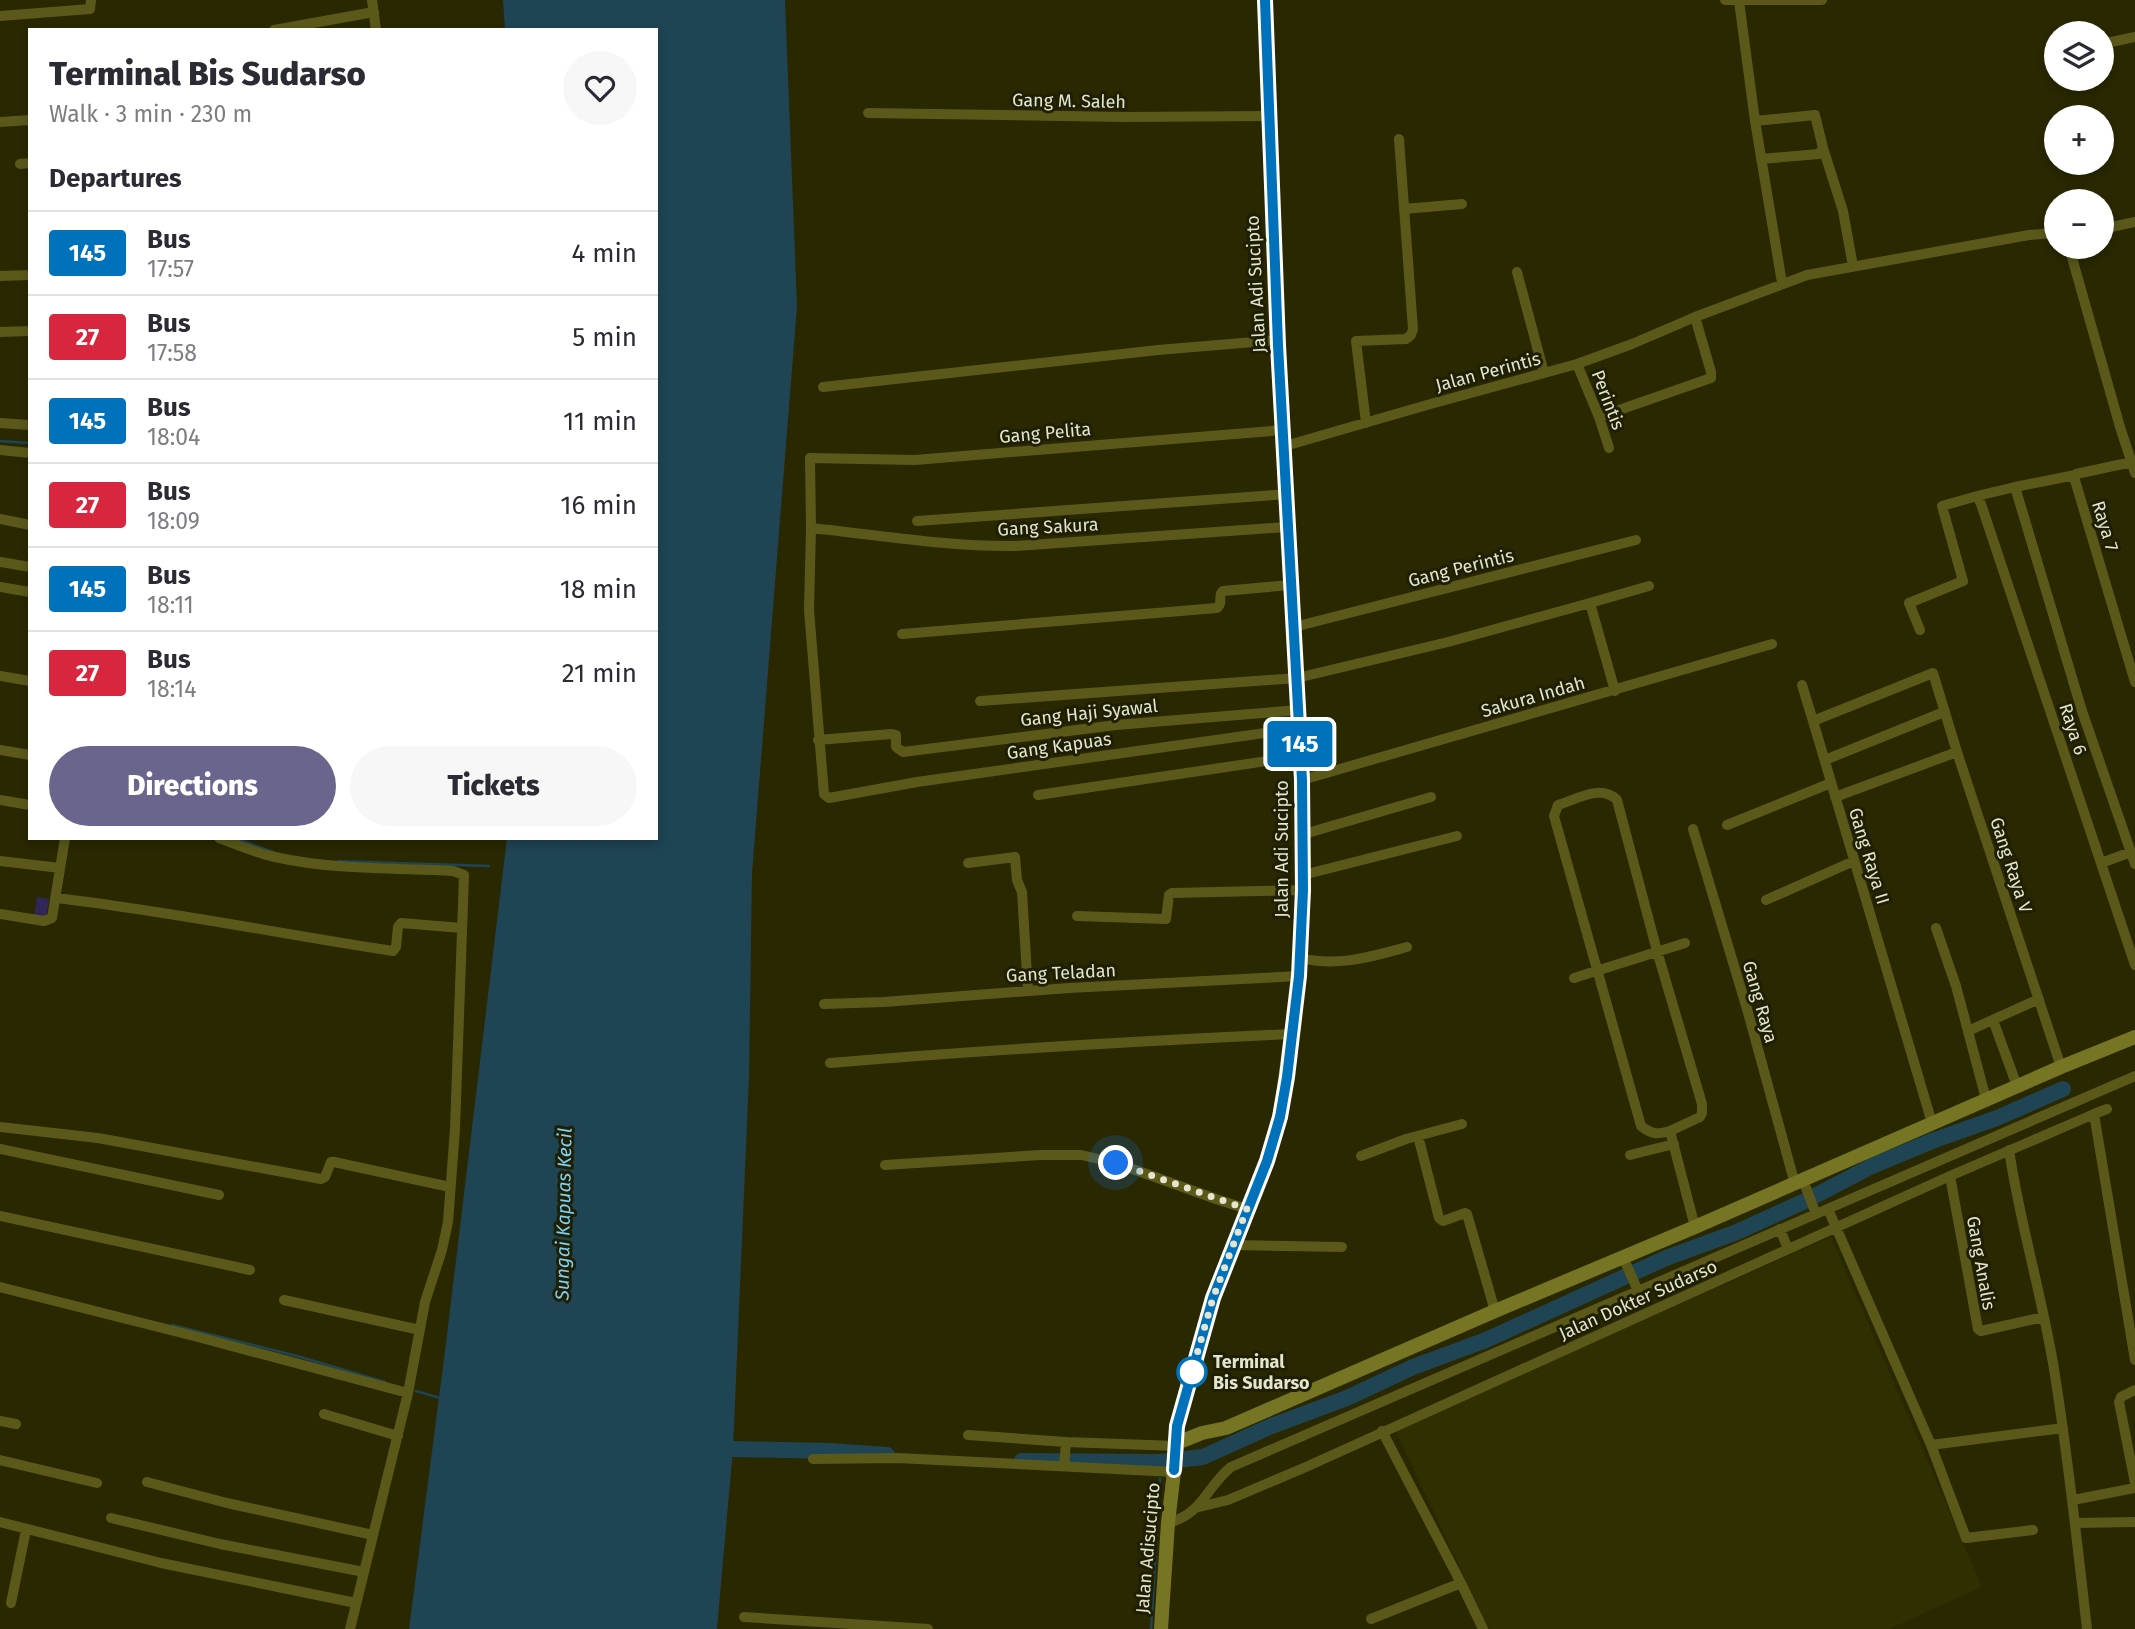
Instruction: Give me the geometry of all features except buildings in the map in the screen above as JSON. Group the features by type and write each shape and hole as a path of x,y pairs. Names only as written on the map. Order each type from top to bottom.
{"main road":[{"name":"Jalan Adi Sucipto","path":"1175,1458 1177,1426 1213,1298 1267,1161 1280,1117 1299,976 1304,834 1278,340 1265,0"},
{"path":"1177,1426 1202,1433 1226,1428 1494,1311 1801,1185 1986,1099 2135,1037"},
{"path":"1175,1458 1202,1433"},
{"name":"Jalan Adisucipto","path":"1161,1629 1175,1458"}],"street":[{"path":"0,16 90,9 91,0"},
{"path":"372,0 376,28"},
{"path":"1782,283 1755,121 1730,0 1822,0"},
{"path":"285,28 374,12"},
{"path":"2114,41 2135,37"},
{"name":"Gang M. Saleh","path":"868,113 1269,116"},
{"path":"1755,121 1817,116 1823,148 1843,211 1853,266"},
{"path":"0,122 28,120"},
{"path":"1366,423 1356,341 1406,339 1413,329 1399,139"},
{"path":"1761,159 1819,154 1823,148"},
{"path":"1404,209 1462,204"},
{"path":"2114,226 2135,222"},
{"name":"Jalan Perintis","path":"1285,446 1577,364 1807,275 2044,234"},
{"path":"2073,259 2135,473"},
{"path":"1517,272 1544,373"},
{"path":"0,276 28,275"},
{"path":"1599,417 1711,378 1712,372 1695,317"},
{"path":"0,332 28,331"},
{"path":"823,387 1158,350 1278,340"},
{"name":"Perintis","path":"1577,364 1609,448"},
{"path":"0,423 28,425"},
{"name":"Gang Pelita","path":"811,528 810,458 915,460 1283,430"},
{"path":"0,450 28,453"},
{"path":"1920,630 1909,603 1964,581 1942,506 1979,500 2015,487 2132,462"},
{"name":"Raya 7","path":"2075,475 2135,682"},
{"name":"Raya 6","path":"2015,487 2082,711 2135,864"},
{"path":"917,521 1287,494"},
{"name":"Raya 6","path":"1979,500 2135,965"},
{"path":"0,519 28,525"},
{"name":"Gang Sakura","path":"811,528 990,547 1287,527"},
{"path":"811,528 809,610 818,740"},
{"name":"Gang Perintis","path":"1294,626 1636,540"},
{"path":"0,562 28,567"},
{"path":"902,634 1217,608 1221,604 1220,595 1223,591 1290,585"},
{"path":"980,701 1297,678 1448,642 1649,586"},
{"path":"0,587 28,592"},
{"path":"1590,603 1615,691"},
{"name":"Sakura Indah","path":"1302,780 1772,644"},
{"name":"Gang Raya V","path":"1813,721 1933,673 1956,752 2062,1067"},
{"path":"0,676 28,681"},
{"name":"Gang Raya II","path":"1801,685 1932,1123"},
{"name":"Gang Haji Syawal","path":"818,740 892,734 896,736 896,747 903,752 1116,725 1299,710"},
{"path":"1825,760 1944,712"},
{"name":"Gang Kapuas","path":"818,740 824,794 829,798 916,782 1300,727"},
{"path":"0,750 28,755"},
{"path":"1835,797 1956,752"},
{"path":"1038,795 1301,756"},
{"path":"1727,825 1831,783"},
{"path":"1600,791 1617,800 1657,951 1702,1104 1700,1117 1660,1134 1650,1133 1641,1126 1555,816 1558,806 1600,791"},
{"path":"1304,834 1431,797"},
{"path":"0,800 28,805"},
{"name":"Gang Raya","path":"1693,829 1801,1185 1814,1209"},
{"path":"1077,916 1166,919 1169,895 1172,893 1303,883 1457,836"},
{"path":"0,914 49,921 52,918 65,840"},
{"path":"225,840 272,857 341,866 461,872 464,878 456,1107 445,1239 425,1302 408,1393 350,1629"},
{"path":"2101,863 2131,852"},
{"path":"968,863 1015,857 1017,880 1022,892 1028,991"},
{"path":"1766,900 1854,860"},
{"path":"0,861 60,868"},
{"path":"55,898 186,915 254,929 393,951 401,923 462,928"},
{"path":"1937,928 1956,986 1986,1099"},
{"path":"1574,978 1685,943"},
{"path":"1300,958 1318,962 1343,962 1407,947"},
{"name":"Gang Teladan","path":"824,1004 1299,976"},
{"path":"1968,1031 2039,999"},
{"path":"1993,1020 2017,1086"},
{"path":"830,1063 1111,1042 1291,1034"},
{"path":"1168,1523 1185,1517 1194,1509 1231,1467 1780,1229 1814,1209 1828,1209 2135,1076"},
{"name":"Jalan Dokter Sudarso","path":"1194,1509 1246,1492 1835,1227 2107,1110"},
{"path":"2094,1114 2135,1360"},
{"path":"1361,1156 1391,1144 1462,1125"},
{"path":"0,1127 122,1142 321,1179 325,1177 331,1162 334,1162 450,1187"},
{"path":"1670,1131 1695,1227"},
{"path":"1418,1136 1439,1218 1443,1221 1467,1214 1494,1311"},
{"path":"1630,1155 1674,1144"},
{"path":"0,1150 219,1195"},
{"path":"2009,1150 2044,1317 2063,1428 2087,1629"},
{"path":"885,1165 1081,1155 1116,1163 1247,1209"},
{"name":"Gang Analis","path":"1950,1176 1978,1329 1980,1331 2044,1317"},
{"path":"1894,1180 1901,1198"},
{"path":"1873,1189 1881,1207"},
{"path":"1828,1209 1931,1445 1966,1538 2033,1530"},
{"path":"0,1216 250,1270"},
{"path":"1780,1229 1788,1249"},
{"path":"1233,1245 1342,1247"},
{"path":"1623,1257 1638,1291"},
{"path":"0,1287 408,1393"},
{"path":"284,1300 421,1330"},
{"path":"2073,1500 2135,1486 2119,1402 2121,1397 2135,1390"},
{"path":"324,1414 398,1436"},
{"path":"0,1421 16,1424"},
{"path":"1931,1445 2063,1428"},
{"path":"1382,1432 1483,1629"},
{"path":"968,1436 1175,1458"},
{"path":"1064,1466 1066,1446"},
{"path":"813,1459 897,1458 1064,1466 1175,1458"},
{"path":"0,1460 97,1483"},
{"path":"147,1482 227,1503 373,1535"},
{"path":"111,1518 364,1573"},
{"path":"2075,1523 2135,1521"},
{"path":"0,1522 161,1563 356,1603"},
{"path":"11,1603 26,1530"},
{"path":"1371,1619 1461,1583"},
{"path":"744,1617 928,1629"}],"shaded area":[{"path":"37,897 49,899 46,918 34,916"},
{"path":"1831,1237 1982,1587 1889,1629 1489,1629 1395,1430"}],"water":[{"name":"Sungai Kapuas Kecil","path":"503,0 785,0 797,306 752,873 749,1077 733,1449 717,1629 409,1629 507,840 658,840 658,28 505,28"}],"waterway":[{"path":"0,441 28,443"},
{"path":"240,840 273,852"},
{"path":"338,861 489,866"},
{"path":"1022,1461 1160,1462 1203,1457 1269,1427 1347,1398 1413,1367 1486,1340 1666,1258 1737,1232 1872,1166 1997,1118 2063,1089"},
{"path":"172,1325 297,1356 385,1382"},
{"path":"416,1391 440,1398"},
{"path":"733,1449 887,1455"},
{"path":"1151,1629 1160,1479"}],"bus line":[{"name":"145","path":"1174,1470 1177,1426 1213,1298 1267,1161 1280,1117 1299,976 1304,834 1272,217 1265,0"}],"place":[{"name":"Terminal Bis Sudarso","path":"1192,1372"}],"route":[{"path":"1116,1163 1247,1209 1213,1298 1191,1375 1192,1372"}]}
